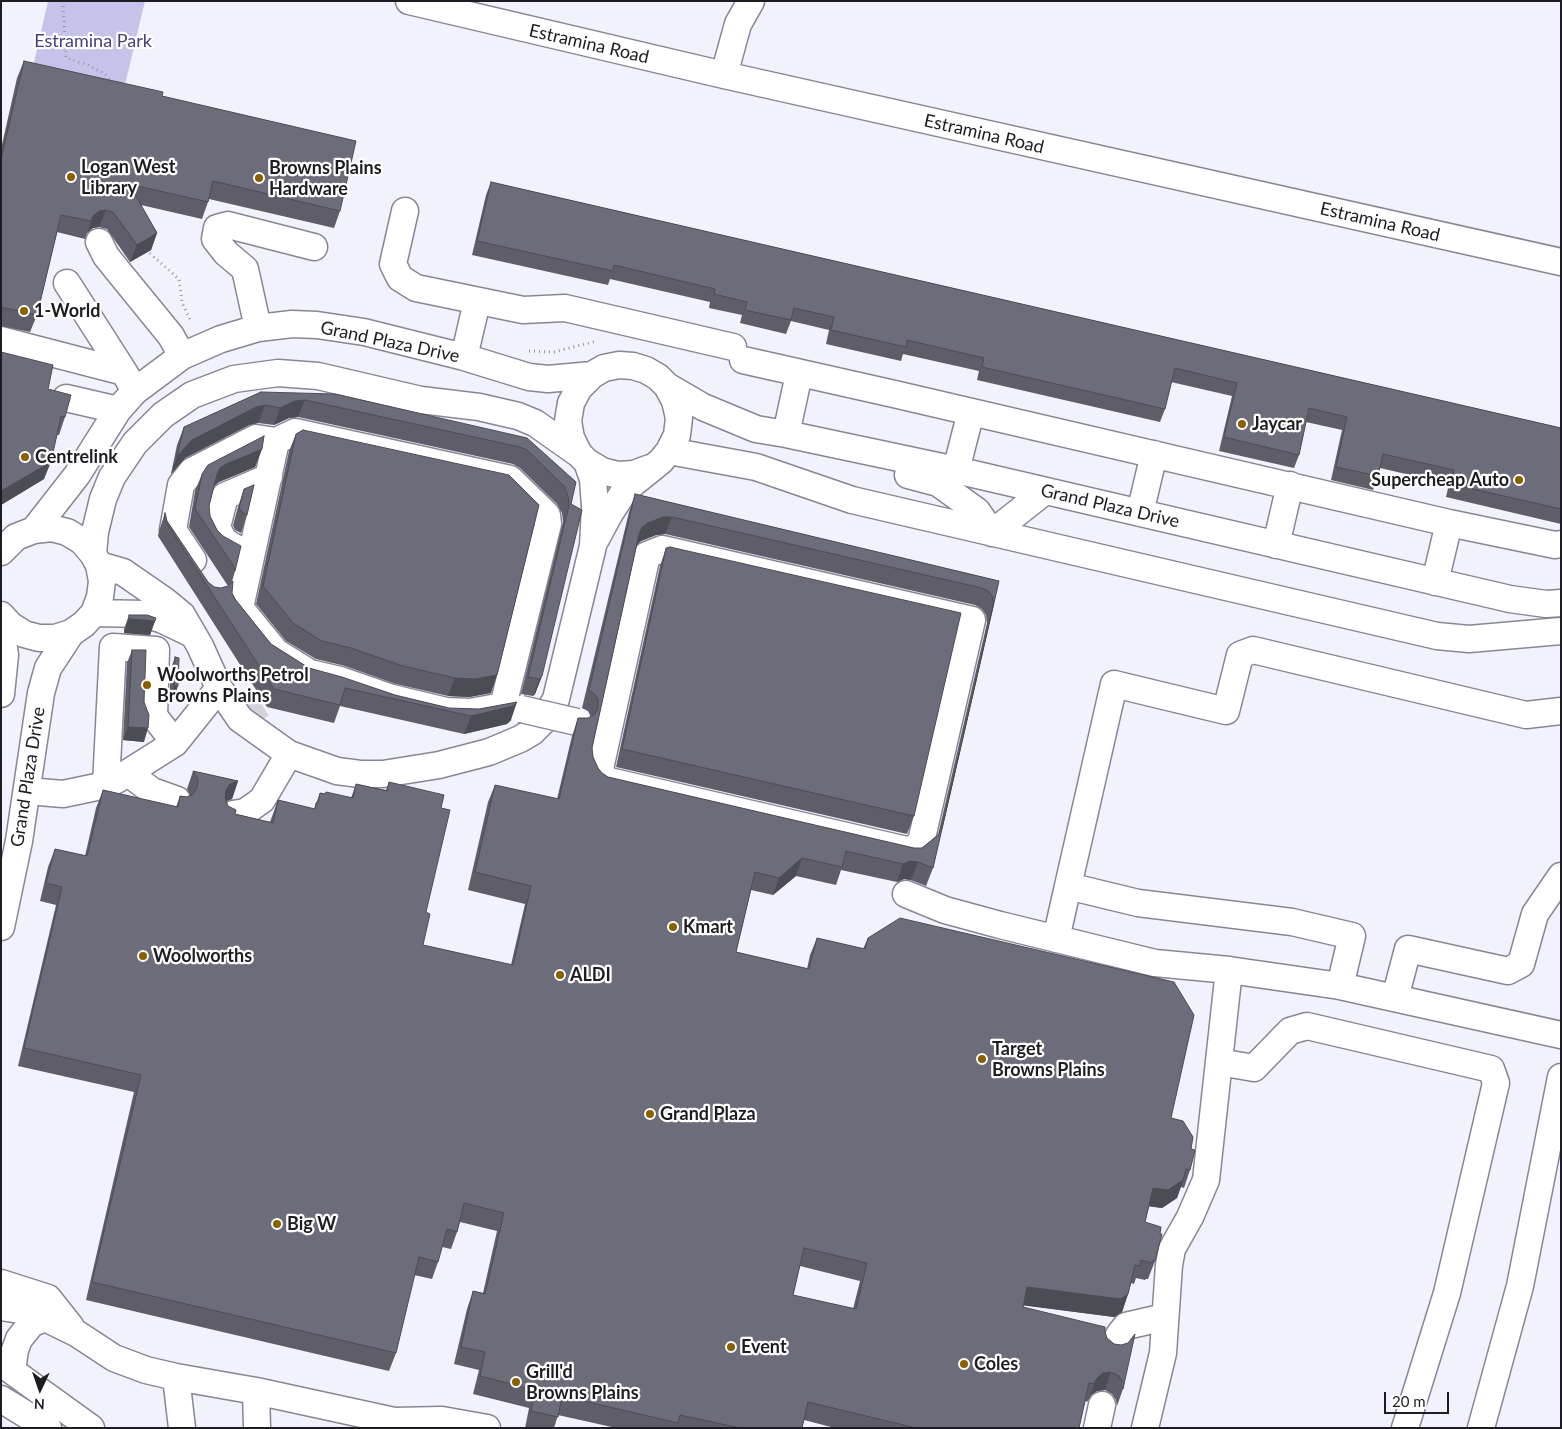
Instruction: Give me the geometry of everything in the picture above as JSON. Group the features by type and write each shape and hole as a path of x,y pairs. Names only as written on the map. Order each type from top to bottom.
{"street":[{"name":"Estramina Road","path":"409,1 724,76 1561,262"},
{"path":"724,76 738,24 751,1"},
{"path":"405,211 393,264 400,278 416,288 523,310 565,308 644,325 799,374 1450,523 1555,545 1561,544"},
{"path":"258,328 245,269 226,254 215,239 217,228 228,225 314,247"},
{"path":"99,242 106,256 171,336 182,356"},
{"path":"67,282 129,381"},
{"path":"464,357 477,302"},
{"name":"Grand Plaza Drive","path":"34,530 77,475 118,410 129,381 221,338 258,328 292,324 317,325 364,332 464,357 529,377 548,379 592,375"},
{"path":"633,366 644,325"},
{"path":"1,340 129,381"},
{"path":"1,552 16,537 34,530 51,528 67,532 82,541 96,559 123,572 182,615 200,646 219,688 240,719 289,754 336,772 383,774 439,765 489,752 520,739 532,732 544,720 556,699 593,546 595,506 592,479 583,458 571,438 568,421 570,403 579,388 592,375 604,368 619,365 633,366 658,376 667,386 676,401 679,418 677,435 669,451 661,461 625,490 610,513 593,546"},
{"path":"1,615 10,625 24,634 39,638 55,638 71,633 84,624 94,613 100,598 102,581 96,559 95,532 103,499 112,477 135,443 163,415 192,395 234,379 278,373 318,376 441,404 479,407 518,416 535,423 602,471 618,475 634,474 650,468"},
{"path":"786,434 799,374"},
{"name":"Grand Plaza Drive","path":"667,386 703,407 756,429 956,470 1510,599 1546,604 1561,603"},
{"path":"66,398 118,410"},
{"path":"956,470 971,412"},
{"path":"209,583 173,530 181,485 192,471 256,438 276,442 295,432 510,479 547,515 548,524 512,708"},
{"path":"276,442 240,608 276,652 310,673 340,680 392,698 446,711 470,712 512,708 609,728"},
{"path":"856,448 872,465 938,483 977,511 992,533"},
{"path":"669,451 756,467 852,500 1437,636 1469,639 1561,631"},
{"path":"1140,513 1154,454"},
{"path":"251,556 224,541 217,527 225,496 269,477"},
{"path":"1276,545 1290,485"},
{"path":"992,533 1045,491"},
{"path":"1435,582 1450,523"},
{"path":"662,549 972,620 921,842 910,850 605,780 600,769 609,728 647,555 662,549"},
{"path":"94,613 145,614 163,620 193,635"},
{"path":"1,628 4,655 1,694"},
{"name":"Grand Plaza Drive","path":"1,927 11,888 45,680 55,656 71,633"},
{"path":"106,785 113,647 156,650 154,716 174,743"},
{"path":"1056,939 1114,684 1226,711 1240,655 1253,650 1526,715 1561,711"},
{"path":"27,790 63,794 106,785 174,743 219,688"},
{"path":"233,814 245,812 262,800 289,754"},
{"path":"128,773 152,791 177,800"},
{"path":"1395,998 1408,949 1508,971 1521,964 1535,914 1561,876"},
{"path":"1068,886 1138,903 1292,922 1352,936 1340,986"},
{"path":"906,894 945,910 1155,963 1229,970 1340,986 1561,1035"},
{"path":"1147,1425 1163,1353 1169,1265 1172,1249 1190,1217 1206,1180 1229,970"},
{"path":"1219,1062 1254,1068 1290,1031 1307,1026 1491,1069 1496,1083 1447,1293 1405,1428"},
{"path":"1481,1428 1520,1286 1561,1077"},
{"path":"1,1283 48,1298 76,1333"},
{"path":"1,1307 33,1312 76,1333 114,1358 146,1370 256,1391 394,1421 442,1420 487,1428"},
{"path":"1113,1348 1126,1326 1165,1317"},
{"path":"46,1318 32,1323 19,1339 7,1366 91,1428"},
{"path":"176,1377 182,1428"},
{"path":"256,1391 257,1428"},
{"path":"1,1400 48,1428"}],"path":[{"path":"63,1 66,58 88,65 104,74 118,89"},
{"path":"142,246 179,279 182,303 193,323"}],"green space":[{"name":"Estramina Park","path":"48,1 145,1 124,89 33,67"}],"building":[{"path":"24,61 163,92 162,96 356,141 340,211 213,181 208,202 129,184 157,233 137,245 113,212 99,211 93,216 91,221 61,215 37,315 1,307 1,159"},
{"path":"491,182 1561,428 1561,509 1451,484 1454,470 1383,454 1378,476 1336,467 1347,417 1309,408 1299,455 1224,437 1237,383 1175,368 1165,409 982,367 984,358 907,340 906,347 831,330 834,317 794,308 791,320 745,310 747,302 714,294 715,289 614,265 613,271 477,241"},
{"name":"Centrelink","path":"1,352 53,365 48,389 71,395 65,417 61,416 51,462 1,491"},
{"path":"261,392 335,394 527,438 576,482 571,504 582,510 542,676 539,679 528,677 569,505 564,486 527,450 520,447 305,400 295,401 280,408 265,405 256,407 192,440 177,456 184,427"},
{"path":"303,430 509,475 539,505 497,675 475,679 455,678 403,666 351,648 322,641 293,623 263,586 296,434"},
{"path":"264,436 262,449 220,468 209,506 210,516 217,530 223,536 241,546 235,571 233,565 195,509 202,474 208,465"},
{"path":"254,485 247,515 239,508 244,489"},
{"name":"Grand Plaza","path":"635,494 999,581 933,868 918,862 910,861 903,864 846,851 842,867 802,858 779,878 755,872 736,952 809,969 817,938 865,949 868,938 900,918 1174,982 1194,1015 1171,1118 1183,1121 1193,1137 1191,1149 1195,1150 1190,1170 1186,1169 1183,1180 1168,1190 1153,1188 1145,1222 1161,1227 1160,1234 1162,1234 1155,1261 1152,1261 1152,1263 1141,1260 1140,1266 1135,1265 1128,1294 1121,1299 1027,1287 1023,1307 1105,1327 1107,1338 1114,1344 1128,1343 1135,1334 1123,1389 1123,1382 1119,1376 1111,1372 1103,1373 1094,1384 1089,1383 1079,1428 916,1428 808,1402 802,1428 740,1428 680,1415 678,1423 562,1396 558,1417 531,1411 535,1390 480,1376 485,1352 461,1347 473,1291 485,1294 504,1213 464,1203 457,1232 447,1229 438,1262 419,1257 396,1353 92,1282 141,1075 24,1048 62,887 46,883 55,849 87,856 103,790 178,807 180,796 187,797 193,794 197,788 198,779 193,771 238,781 230,784 226,790 225,798 228,806 236,810 235,814 273,823 278,800 315,809 320,793 325,794 326,792 353,798 356,784 387,791 389,782 444,795 441,808 450,810 426,912 430,914 423,945 513,965 531,886 475,872 495,785 559,799 578,718 588,718 595,714 598,708 598,699 589,690","holes":["663,517 672,517 982,588 988,591 993,597 993,606 942,828 938,835 922,848 914,848 608,777 602,773 593,757 592,748 639,534 642,527","804,1248 867,1263 856,1309 793,1295"]},
{"path":"165,513 167,521 208,582 214,587 221,588 228,586 233,581 232,593 235,599 271,644 309,668 395,695 449,708 479,709 517,702 513,706 471,716 345,688 340,705 274,689 164,519"},
{"path":"670,547 961,613 914,816 622,749 666,548"},
{"path":"129,615 147,615 156,618 155,621 129,619"},
{"path":"132,650 146,650 144,702 149,715 148,728 128,727"},
{"path":"175,657 179,658 178,686 174,686"}],"tunnel":[{"path":"240,719 276,695 277,687 269,675"}],"place":[{"name":"Logan West Library","path":"71,177"},
{"name":"Browns Plains Hardware","path":"259,178"},
{"name":"1-World","path":"24,311"},
{"name":"Jaycar","path":"1242,424"},
{"name":"Centrelink","path":"25,457"},
{"name":"Supercheap Auto","path":"1519,480"},
{"name":"Woolworths Petrol Browns Plains","path":"147,685"},
{"name":"Kmart","path":"673,927"},
{"name":"Woolworths","path":"143,956"},
{"name":"ALDI","path":"560,975"},
{"name":"Target Browns Plains","path":"982,1059"},
{"name":"Grand Plaza","path":"650,1114"},
{"name":"Big W","path":"277,1224"},
{"name":"Event","path":"731,1347"},
{"name":"Coles","path":"964,1364"},
{"name":"Grill'd Browns Plains","path":"516,1382"}]}
